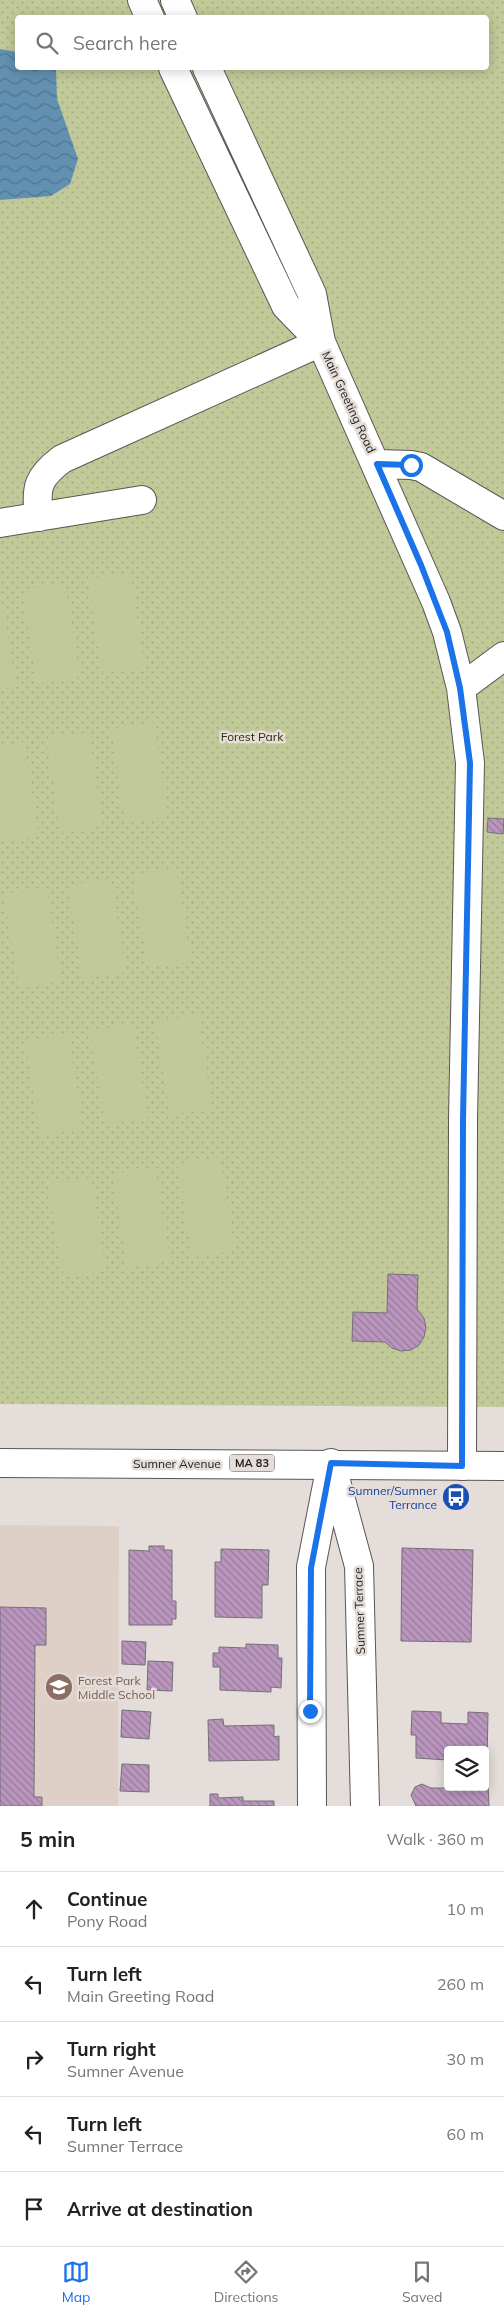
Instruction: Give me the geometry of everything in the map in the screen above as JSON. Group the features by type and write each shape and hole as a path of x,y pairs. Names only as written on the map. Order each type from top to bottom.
{"street":[{"path":"142,0 149,15"},
{"path":"175,0 182,15"},
{"name":"Main Greeting Road","path":"175,70 286,306 321,342"},
{"name":"Main Greeting Road","path":"208,70 312,294 321,342 377,464 436,602 447,632 460,688 470,763 463,1120 462,1466"},
{"path":"39,517 36,498 39,483 51,467 62,459 321,342"},
{"path":"377,464 411,465 421,468 504,516"},
{"path":"0,523 142,500"},
{"path":"460,688 504,656"},
{"name":"Sumner Avenue","path":"0,1463 331,1463 504,1466"},
{"path":"312,1806 311,1568 331,1463"},
{"name":"Sumner Terrace","path":"331,1463 359,1566 365,1806"}],"shaded area":[{"name":"Forest Park Middle School","path":"0,1525 119,1526 118,1806 0,1806"}],"green space":[{"name":"Forest Park","path":"0,0 504,0 504,1407 0,1404"},
{"path":"130,573 145,667 102,673 88,579"},
{"path":"65,583 80,677 37,684 23,590"},
{"path":"0,593 16,686 0,689"},
{"path":"154,722 168,816 125,823 111,729"},
{"path":"89,732 103,826 61,833 46,739"},
{"path":"24,742 39,836 0,842 0,746"},
{"path":"176,868 191,962 148,968 133,874"},
{"path":"111,878 126,972 83,979 68,885"},
{"path":"47,888 61,981 19,988 4,894"},
{"path":"198,1014 212,1108 170,1115 155,1021"},
{"path":"133,1024 148,1118 105,1125 90,1031"},
{"path":"68,1034 83,1128 40,1135 25,1041"},
{"path":"220,1157 235,1251 192,1257 177,1164"},
{"path":"155,1167 170,1261 127,1268 113,1174"},
{"path":"91,1177 106,1271 63,1277 48,1183"}],"water":[{"path":"0,49 15,52 15,70 56,70 57,99 78,159 70,184 51,196 0,200"}],"building":[{"path":"488,818 504,819 503,834 487,832"},
{"path":"388,1274 418,1275 417,1309 424,1318 426,1328 424,1337 419,1345 411,1350 401,1351 392,1348 385,1342 352,1341 353,1312 387,1313"},
{"path":"149,1546 164,1546 164,1550 172,1550 172,1601 176,1601 176,1619 172,1619 172,1625 129,1625 129,1550 149,1551"},
{"path":"402,1548 473,1550 471,1642 401,1641"},
{"path":"221,1549 269,1550 268,1585 262,1585 262,1618 215,1617 215,1562 221,1562"},
{"path":"0,1607 46,1608 46,1645 35,1645 34,1797 42,1797 42,1806 0,1806"},
{"path":"122,1641 146,1642 145,1665 122,1664"},
{"path":"246,1644 278,1645 278,1658 282,1658 281,1688 271,1687 271,1692 220,1690 220,1667 213,1667 213,1653 219,1653 219,1647 246,1648"},
{"path":"148,1661 173,1662 172,1691 147,1690"},
{"path":"122,1710 151,1712 149,1739 121,1737"},
{"path":"412,1711 441,1712 441,1723 468,1724 468,1712 488,1713 487,1746 444,1746 444,1760 416,1758 416,1735 411,1735"},
{"path":"223,1719 224,1726 274,1725 274,1737 279,1736 279,1760 209,1761 208,1720"},
{"path":"122,1764 149,1765 149,1792 120,1791"},
{"path":"422,1784 431,1788 444,1788 444,1791 488,1791 489,1806 416,1806 411,1795 415,1787"},
{"path":"210,1794 218,1794 218,1798 243,1797 243,1801 274,1801 274,1806 210,1806"}],"place":[{"name":"Sumner/Sumner Terrance","path":"456,1497"},
{"name":"Forest Park Middle School","path":"59,1687"}],"route":[{"path":"310,1711 311,1568 331,1463 462,1466 463,1120 470,763 460,688 447,632 421,565 377,464 411,465"}]}
